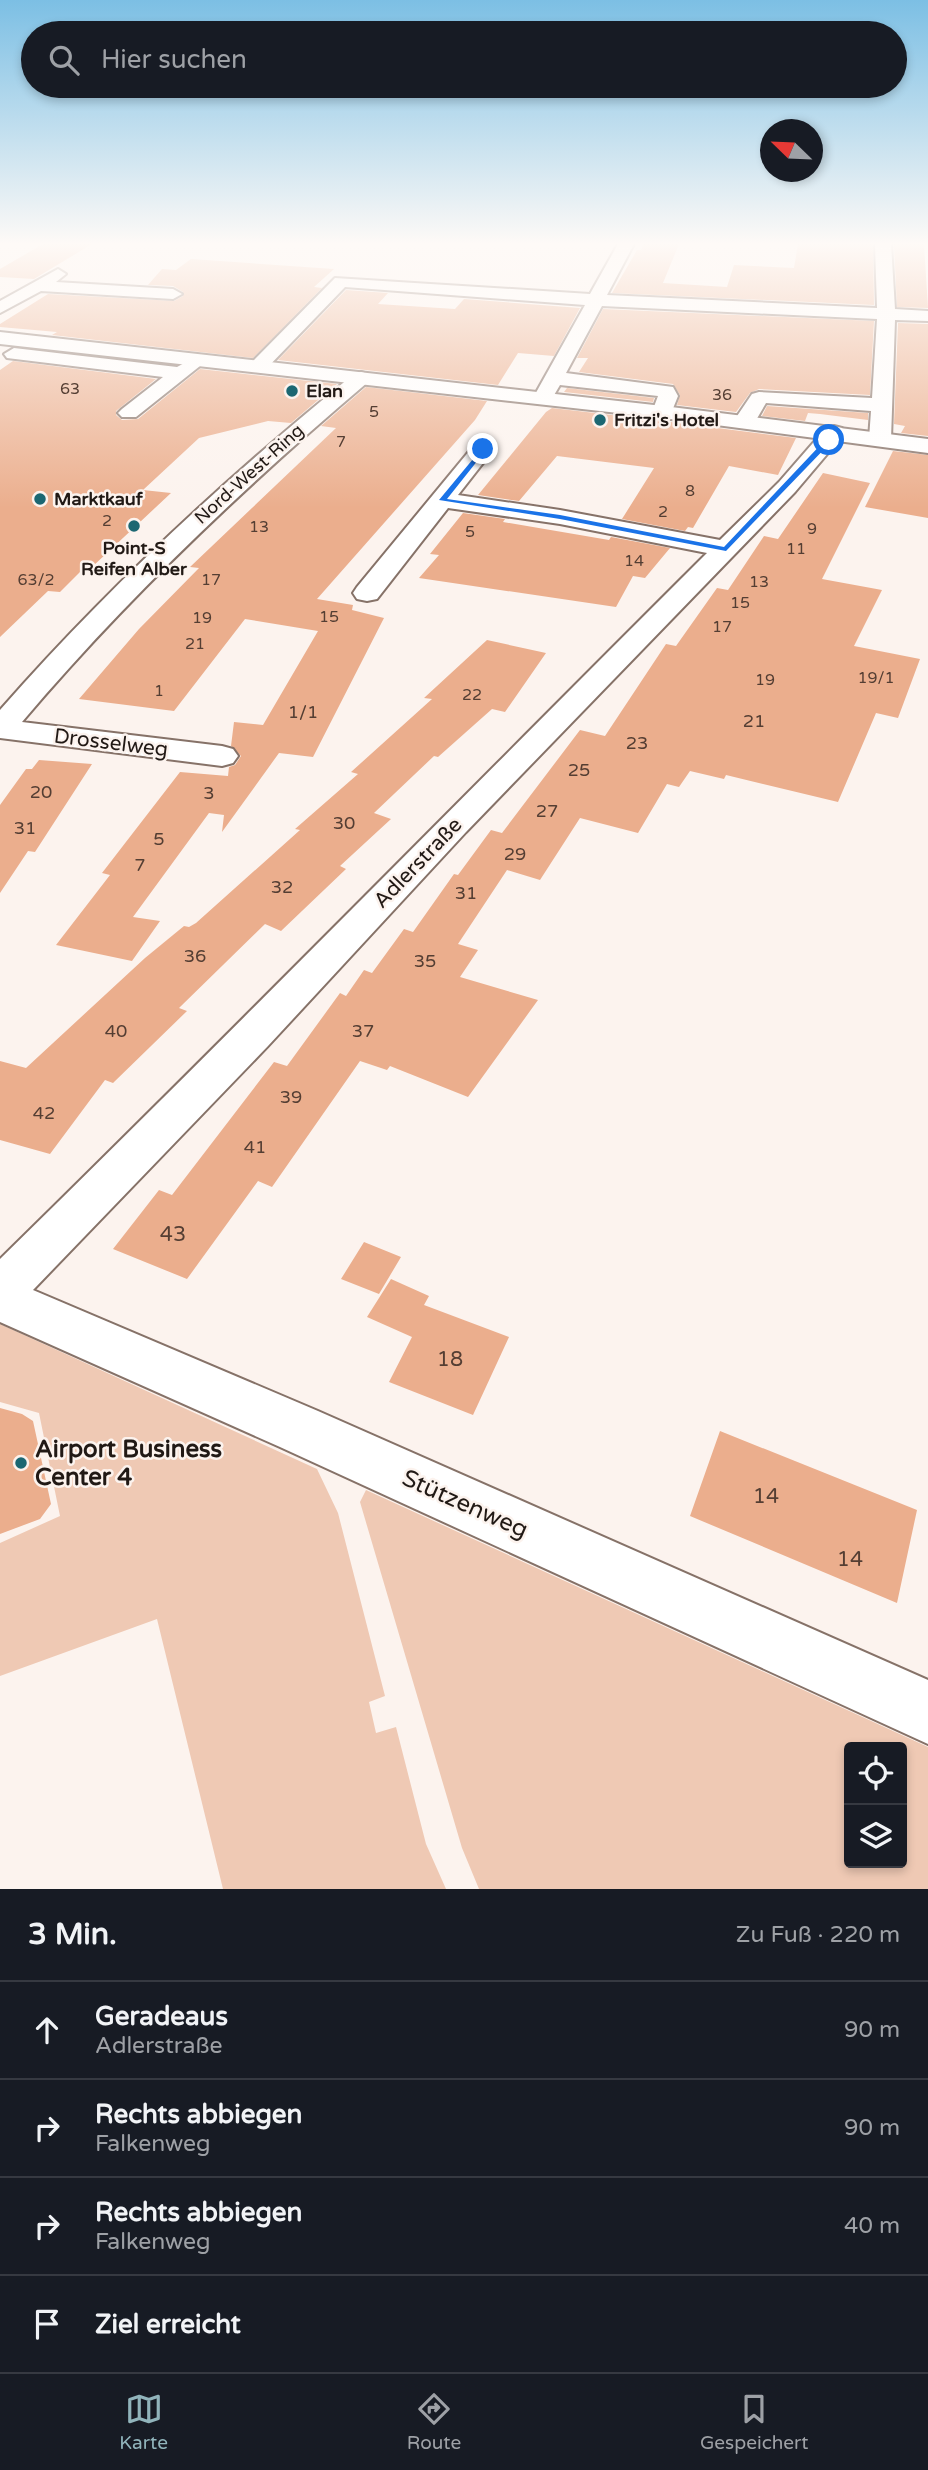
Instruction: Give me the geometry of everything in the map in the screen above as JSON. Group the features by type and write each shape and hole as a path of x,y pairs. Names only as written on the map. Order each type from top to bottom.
{"street":[{"path":"257,367 291,332"},
{"path":"543,398 578,332"},
{"path":"880,439 885,332"},
{"path":"0,338 189,367"},
{"path":"7,359 34,342"},
{"path":"7,359 189,367 257,367 663,412 928,446"},
{"path":"129,413 189,367"},
{"name":"Nord-West-Ring","path":"0,729 80,637 171,545 290,435 361,378"},
{"path":"553,378 666,391 668,396 663,412"},
{"path":"744,422 759,398 765,397 881,405"},
{"name":"Adlerstraße","path":"0,1291 236,1054 454,825 813,459 834,433"},
{"path":"367,593 483,449"},
{"path":"442,500 560,517 726,549"},
{"name":"Drosselweg","path":"0,729 222,756"},
{"name":"Stützenweg","path":"0,1299 299,1429 928,1712"}],"shaded area":[{"path":"0,1324 317,1469 338,1513 385,1696 369,1702 376,1733 396,1727 426,1844 446,1889 223,1889 157,1619 0,1676 0,1543 60,1516 39,1413 0,1402"},
{"path":"366,1490 928,1747 928,1889 479,1889 462,1848 360,1502"}],"building":[{"path":"57,332 278,332 253,358 52,335"},
{"path":"305,332 567,332 554,356 518,353 498,385 278,360"},
{"path":"591,332 873,332 870,395 759,389 750,393 736,412 677,405 680,395 673,384 579,372 588,358 577,358"},
{"path":"898,332 928,332 928,436 901,433 905,426 894,424"},
{"path":"13,361 156,379 116,411 116,415 122,420 138,419 200,369 337,384 291,423 268,421 199,438 143,490 171,493 92,567 85,567 60,592 48,591 0,637 0,370"},
{"path":"366,387 487,401 475,420 317,599 353,605 352,610 384,618 313,757 279,753 222,832 224,815 209,813 133,917 160,921 132,961 56,945 110,875 102,873 180,772 228,776 229,767 235,765 241,756 231,746 234,722 263,725 318,631 245,619 174,711 79,699 139,629 199,568 190,567 336,428 321,426"},
{"path":"567,388 654,398 653,402 564,392"},
{"path":"767,406 868,413 868,420 808,413 805,421 762,416"},
{"path":"552,408 796,438 778,475 729,466 693,528 688,527 685,531 622,519 654,468 557,456 519,501 478,495"},
{"path":"893,451 928,455 928,518 865,507"},
{"path":"823,473 870,483 822,579 882,590 854,646 920,659 898,718 876,713 838,802 726,775 724,779 690,771 679,787 667,784 638,833 580,818 540,880 507,870 458,944 478,950 460,977 538,1000 468,1097 390,1066 387,1070 360,1061 272,1187 258,1181 187,1279 113,1249 159,1190 172,1195 274,1062 287,1066 340,993 346,996 364,970 372,973 404,929 413,932 454,874 458,875 491,830 502,833 580,730 605,736 666,644 676,646 717,588 728,590 764,536 778,539"},
{"path":"463,513 609,540 611,537 670,548 645,578 633,576 616,607 419,578 439,555 430,554"},
{"path":"487,640 546,653 505,712 492,709 438,757 434,756 374,813 391,819 340,866 346,869 281,931 265,924 179,1008 187,1011 113,1083 105,1080 50,1154 0,1140 0,1061 26,1068 145,958 184,926 189,927 196,923 300,830 295,829 358,774 351,772 432,699 424,698"},
{"path":"39,760 92,764 35,852 28,851 0,893 0,805 26,769 32,769"},
{"path":"364,1242 401,1257 379,1294 341,1279"},
{"path":"391,1279 429,1296 424,1305 509,1337 473,1415 389,1382 412,1337 367,1317"},
{"name":"Airport Business Center 4","path":"0,1408 22,1414 33,1421 51,1504 40,1519 0,1534"},
{"path":"720,1431 917,1510 897,1603 690,1516"}],"place":[{"name":"Elan","path":"292,391"},
{"name":"Fritzi's Hotel","path":"600,420"},
{"name":"Marktkauf","path":"40,499"},
{"name":"Point-S Reifen Alber","path":"134,526"},
{"name":"Airport Business Center 4","path":"21,1463"}],"route":[{"path":"483,449 442,500 560,517 726,549 829,440"}]}
